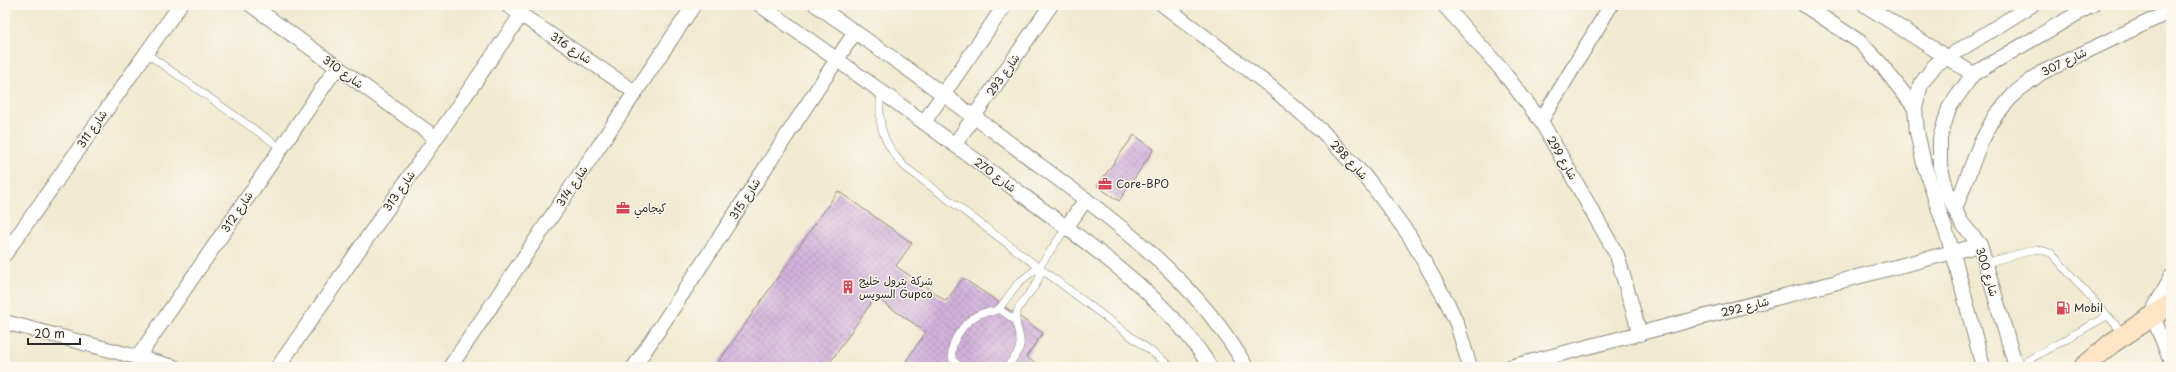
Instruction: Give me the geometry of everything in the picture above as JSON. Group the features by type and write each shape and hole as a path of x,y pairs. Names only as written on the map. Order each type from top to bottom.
{"street":[{"name":"شارع 311","path":"5,254 180,5"},
{"name":"شارع 310","path":"251,5 436,138"},
{"name":"شارع 316","path":"507,5 635,92"},
{"name":"شارع 314","path":"450,367 694,5"},
{"name":"شارع 270","path":"760,5 955,144 1066,228 1156,302 1184,331 1210,367"},
{"path":"816,5 943,94 1116,222 1145,248 1201,304 1222,330 1246,367"},
{"path":"924,122 1005,5"},
{"name":"شارع 293","path":"955,144 1051,5"},
{"name":"شارع 298","path":"1163,5 1271,87 1322,131 1369,181 1409,235 1448,304 1457,324 1470,367"},
{"name":"شارع 299","path":"1444,5 1501,69 1541,121 1617,255 1640,334"},
{"path":"1541,121 1611,5"},
{"path":"1804,5 1860,42 1916,108"},
{"path":"1865,5 1973,74 2092,5"},
{"path":"1983,367 1953,253 1924,164 1917,132 1916,108 1921,84 1934,65 2032,5"},
{"name":"شارع 307","path":"1955,209 1980,144 1995,116 2016,92 2041,73 2171,11"},
{"name":"شارع 313","path":"278,367 521,14"},
{"name":"شارع 315","path":"634,367 855,32"},
{"name":"شارع 312","path":"138,357 336,67"},
{"name":"شارع 300","path":"1973,74 1949,108 1940,138 1940,166 1948,195 1961,222 1980,245 2016,367"},
{"path":"1066,228 1086,199"},
{"name":"شارع 292","path":"1510,367 1980,245"},
{"path":"2171,277 2155,307 2153,316 2171,362"},
{"path":"2084,367 2124,335 2171,304"},
{"path":"5,322 174,367"}],"lane":[{"path":"146,53 281,148"},
{"path":"881,92 879,112 882,133 896,157 905,167 1040,266 1172,367"},
{"path":"960,367 956,364 951,355 952,346 968,322 976,315 1000,310 1018,283 1040,266 1066,228"},
{"path":"1985,263 2029,250 2044,250 2057,258 2124,335"},
{"path":"1007,367 1019,350 1020,344 1016,321 1019,308 1039,280 1040,266"},
{"path":"1000,310 1016,321"},
{"path":"2016,367 2108,316"}],"building":[{"path":"1134,135 1154,149 1119,201 1097,186"},
{"name":"شركة بترول خليج السويس Gupco","path":"838,191 912,243 896,266 946,301 963,278 1043,333 1026,357 1041,367 902,367 926,332 875,297 827,367 715,367"}],"place":[{"name":"Core-BPO","path":"1105,184"},
{"name":"كيجامي","path":"623,208"},
{"name":"شركة بترول خليج السويس Gupco","path":"848,287"},
{"name":"Mobil","path":"2063,308"}]}
